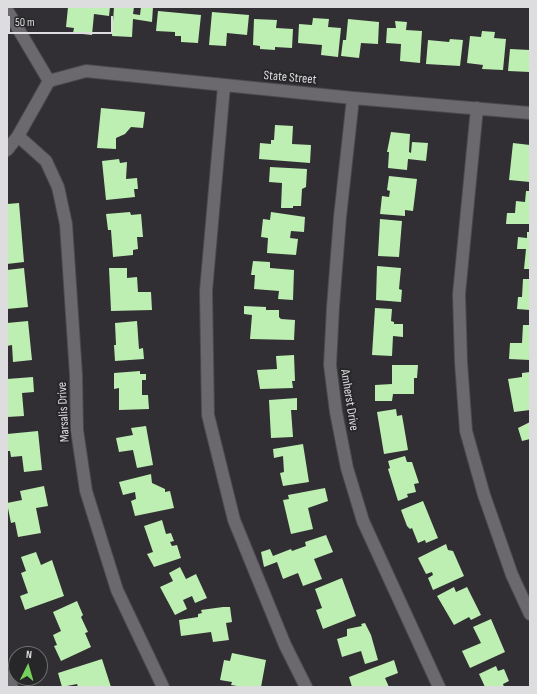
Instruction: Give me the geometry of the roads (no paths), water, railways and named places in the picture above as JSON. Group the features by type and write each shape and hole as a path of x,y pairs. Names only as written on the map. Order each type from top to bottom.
{"street":[{"path":"7,10 49,81 18,136 7,150"},
{"name":"State Street","path":"49,81 86,71 224,86 530,113"},
{"path":"224,86 206,291 206,367 208,415 234,520 285,645 306,687"},
{"name":"Amherst Drive","path":"353,98 340,217 332,314 330,365 336,412 347,468 363,521 439,687"},
{"path":"477,108 459,294 460,362 466,431 484,495 507,561 530,614"},
{"name":"Marsalis Drive","path":"18,136 46,161 58,187 66,224 76,375 77,430 86,491 117,590 163,687"},
{"path":"7,677 12,687"}]}
